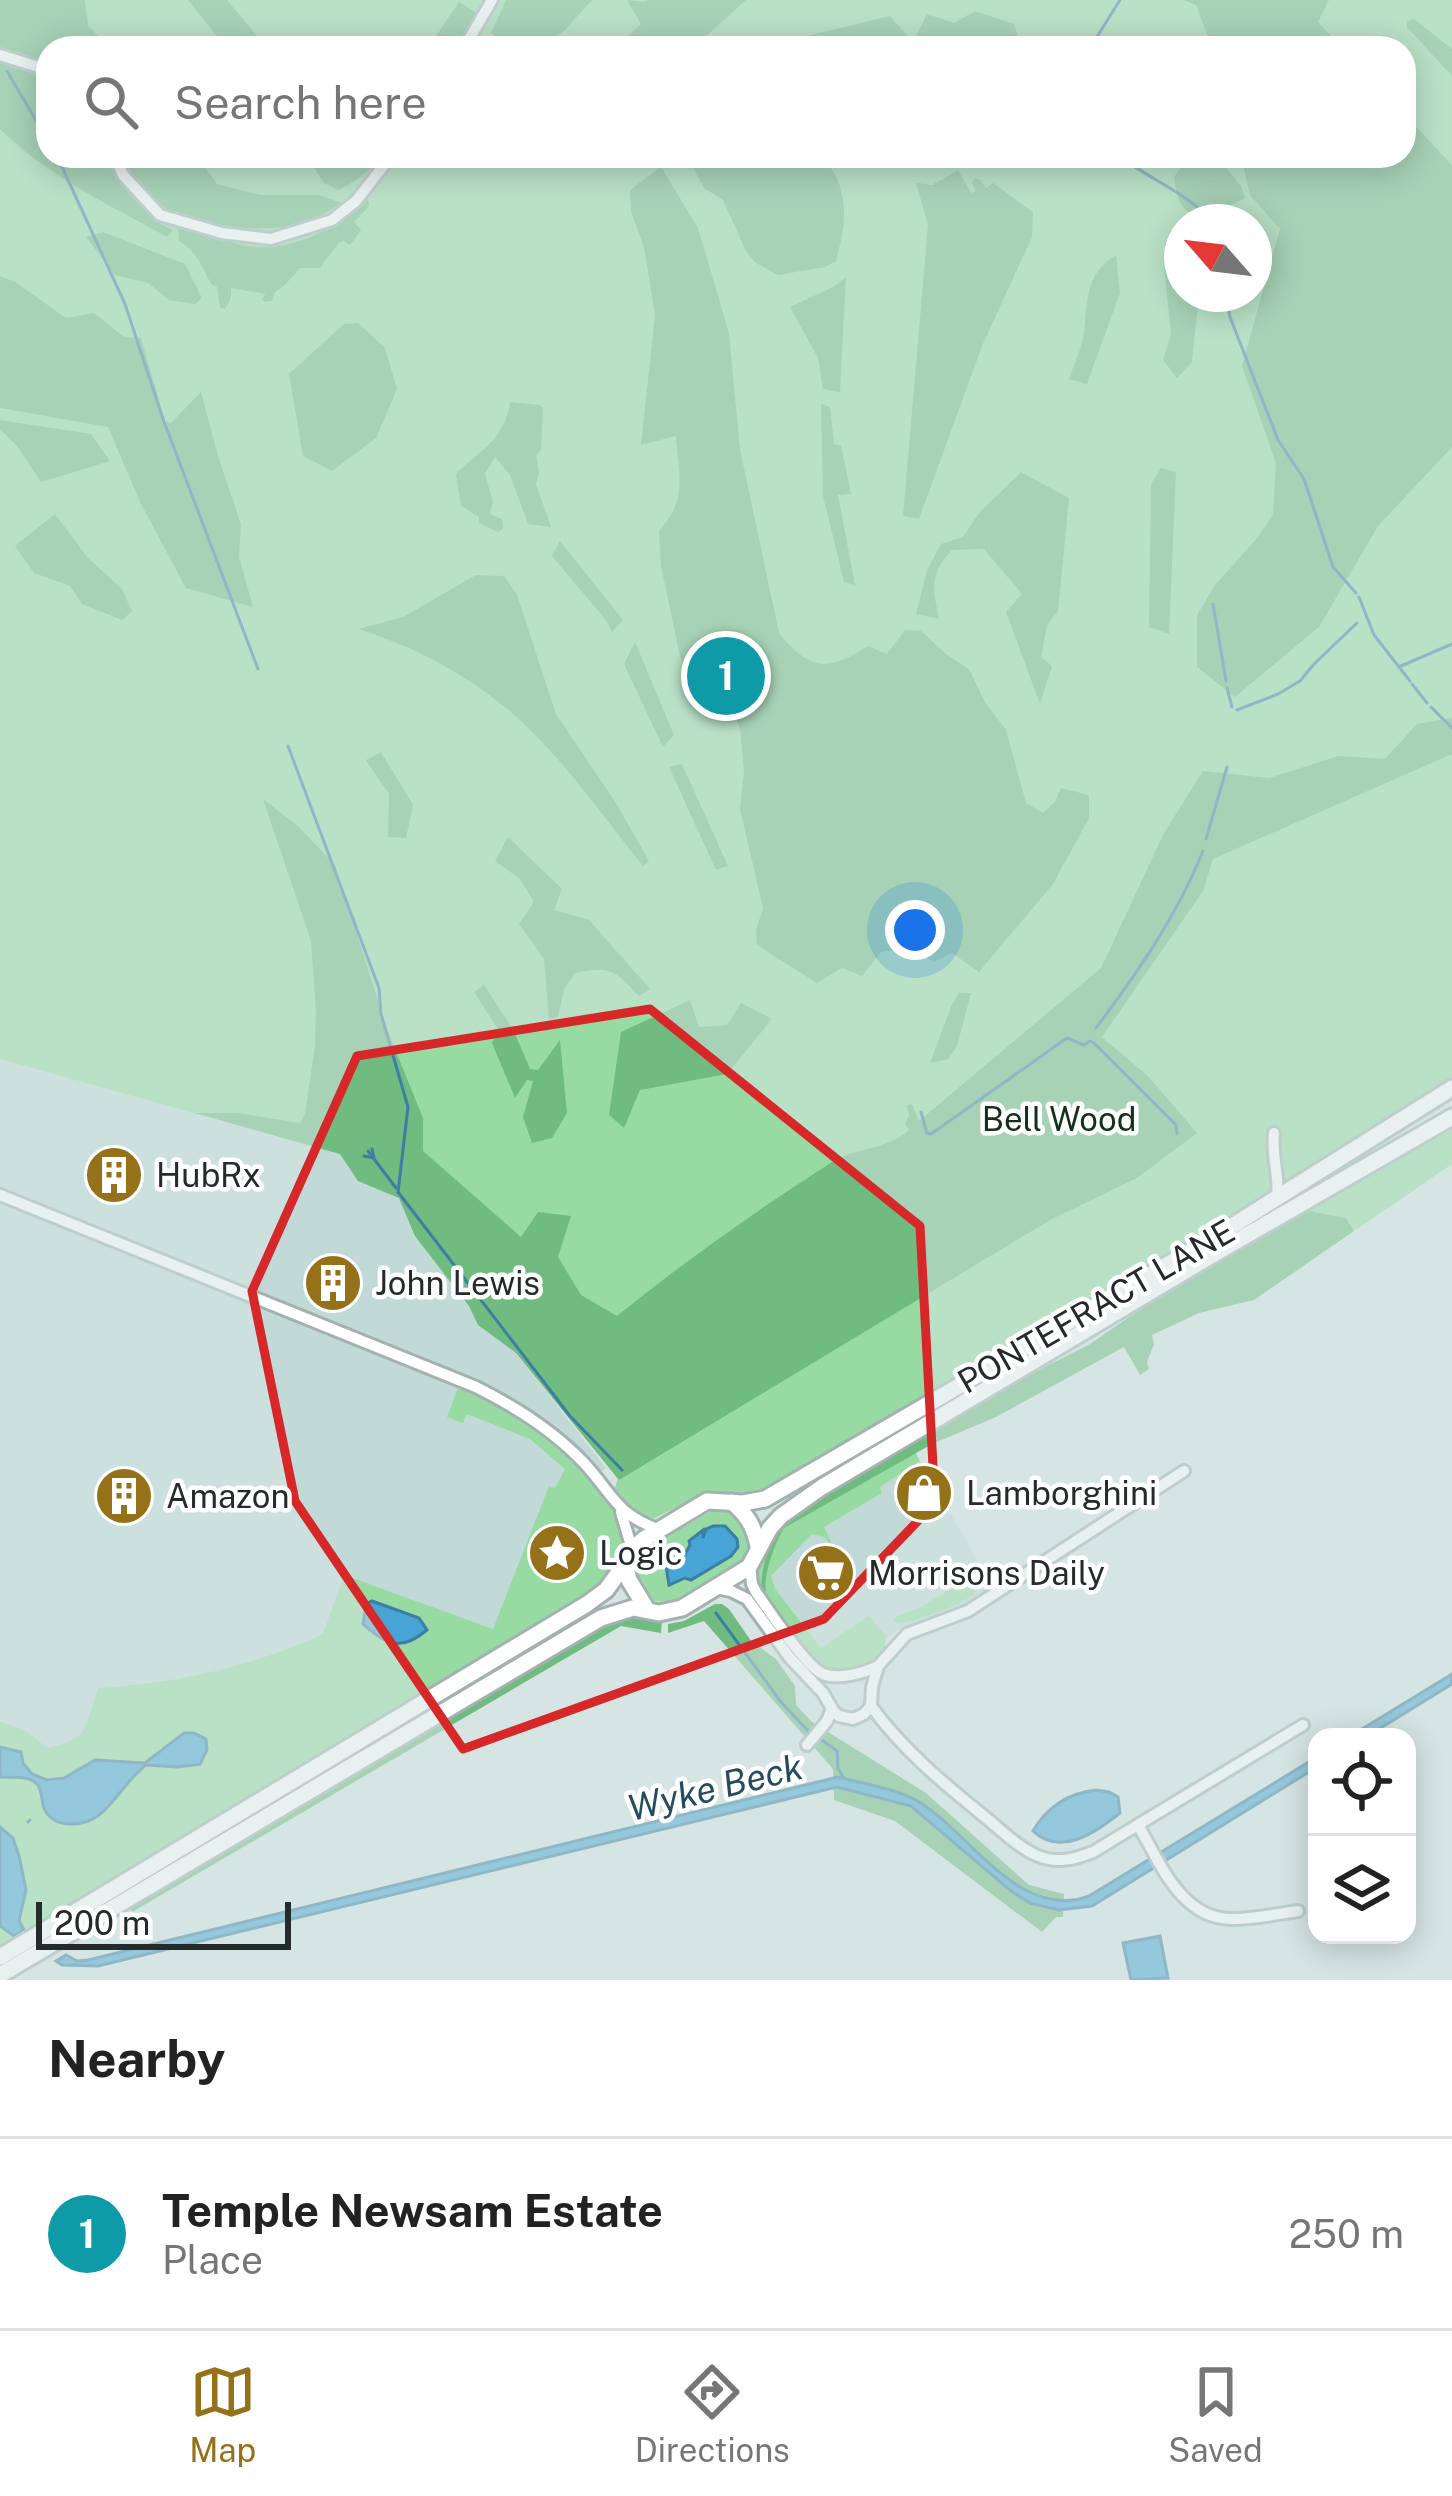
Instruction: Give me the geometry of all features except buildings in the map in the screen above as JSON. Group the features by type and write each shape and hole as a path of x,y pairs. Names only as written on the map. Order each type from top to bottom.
{"highway":[{"name":"PONTEFRACT LANE","path":"732,1502 765,1499 1297,1187 1452,1088"},
{"name":"PONTEFRACT LANE","path":"758,1546 781,1516 822,1487 1452,1117"},
{"path":"0,1957 587,1604 606,1590 644,1538 707,1502 732,1502 747,1516 758,1546 750,1565 716,1588 670,1612 621,1610 601,1618 0,1975"},
{"path":"629,1557 628,1580 646,1608"}],"street":[{"path":"471,36 492,0"},
{"path":"0,55 36,66"},
{"path":"120,168 160,215 222,233 271,239 332,220 356,201 382,168"},
{"path":"1274,1133 1276,1198"},
{"path":"1278,1172 1297,1187"},
{"path":"0,1196 476,1387 519,1409 559,1440 620,1509 659,1530"},
{"path":"1184,1472 968,1611 907,1634 878,1666 871,1706 891,1734 938,1778 1036,1856 1053,1860 1073,1860 1093,1852 1304,1725"},
{"path":"620,1509 629,1557"},
{"path":"750,1565 756,1592 808,1663 818,1672 857,1674 872,1687"},
{"path":"716,1588 747,1599 830,1706 846,1718"},
{"path":"857,1674 878,1666"},
{"path":"820,1731 830,1706 828,1691 838,1676"},
{"path":"860,1717 871,1706"},
{"path":"807,1745 820,1731 846,1718 860,1717 891,1734"},
{"path":"1138,1825 1191,1906 1235,1920 1298,1911"}],"highlighted area":[{"path":"650,1009 920,1226 935,1503 824,1619 463,1749 295,1501 252,1291 357,1056"}],"shaded area":[{"path":"0,1059 340,1154 358,1181 399,1198 415,1236 469,1306 478,1325 516,1353 606,1468 574,1493 597,1563 422,1678 0,1895"},
{"path":"920,1461 993,1587 962,1606 898,1629 887,1639 869,1617 822,1649 776,1590 771,1576 807,1537 882,1492 880,1487"}],"green space":[{"path":"0,0 1452,0 1452,1085 772,1488 746,1495 707,1492 653,1519 637,1514 613,1492 618,1479 517,1353 478,1325 469,1306 415,1236 399,1198 358,1181 340,1154 0,1059"},
{"path":"0,0 85,0 88,26 98,36 36,36 36,60 0,49"},
{"path":"188,0 227,0 257,36 216,36"},
{"path":"506,0 592,0 557,36 491,33"},
{"path":"627,0 746,0 706,36 628,36 641,24"},
{"path":"1184,0 1329,0 1318,22 1331,36 1208,36 1196,5"},
{"path":"459,2 477,13 464,36 436,36"},
{"path":"975,11 1014,24 1018,36 916,36 927,14 954,23"},
{"path":"890,16 907,35 907,36 807,36"},
{"path":"1414,19 1452,49 1452,76 1407,27 1407,21"},
{"path":"0,62 36,76 36,159 0,129"},
{"path":"1416,127 1452,165 1452,447 1378,526 1319,627 1235,697 1197,667 1197,615 1273,514 1276,463 1242,366 1257,312 1272,312 1272,258 1280,229 1272,220 1272,204 1258,204 1250,195 1244,168 1416,168"},
{"path":"48,168 111,168 142,208 173,230 167,237"},
{"path":"206,168 217,184 260,195 319,195 342,203 308,220 273,228 218,224 164,207 131,171"},
{"path":"314,168 370,168 338,190 324,183"},
{"path":"662,168 698,228 729,333 740,449 779,633 800,655 820,664 841,660 868,646 887,654 905,630 921,631 969,669 1006,730 1026,803 1043,813 1061,788 1089,795 1089,818 1053,884 979,972 952,953 934,962 913,947 881,952 862,976 842,968 817,983 757,945 763,908 740,809 744,772 740,729 732,707 705,714 680,656 661,566 659,531 678,497 676,436 641,445 655,315 630,190"},
{"path":"693,168 831,168 844,206 836,261 778,275 756,263 723,200 704,188"},
{"path":"1180,168 1227,168 1245,198 1234,204 1182,204 1174,177"},
{"path":"958,170 971,193 976,191 975,178 986,188 993,183 1033,212 1032,237 982,346 919,519 903,516 928,225 916,183 932,185"},
{"path":"368,200 369,206 354,222 361,230 350,245 338,243 321,268 300,268 272,301 262,300 265,294 231,288 225,309 220,308 217,287 179,241 182,227 247,246 287,245 330,227"},
{"path":"103,232 185,264 202,298 195,304 169,300 148,283 115,275 86,237"},
{"path":"1116,255 1120,293 1087,384 1069,379 1083,338 1093,280"},
{"path":"0,276 66,318 94,313 124,337 141,338 165,421 171,423 201,392 241,524 239,557 253,607 186,588 141,504 108,427 0,408"},
{"path":"846,277 840,392 823,389 818,358 790,307"},
{"path":"1169,312 1197,312 1192,362 1177,378 1163,360 1171,334"},
{"path":"358,323 385,348 397,389 376,438 332,471 303,456 289,374 344,324"},
{"path":"510,402 543,408 536,484 551,527 528,524 510,475 495,457 485,474 493,502 490,511 502,519 503,529 498,532 479,523 479,517 461,506 456,474 497,435"},
{"path":"821,404 830,407 834,444 841,445 851,494 838,495 855,585 844,582 823,496"},
{"path":"0,420 91,434 110,461 41,482 0,429"},
{"path":"1161,468 1176,472 1169,634 1149,627 1151,484"},
{"path":"1021,472 1069,498 1058,611 1047,625 1041,657 1052,666 1040,704 1006,612 1022,594 984,549 952,550 939,566 935,582 939,619 916,614 927,570 941,544 963,537 979,513"},
{"path":"55,514 88,558 122,589 132,611 122,620 82,604 70,586 34,573 15,546"},
{"path":"560,541 623,620 612,632 552,556"},
{"path":"476,575 504,576 517,595 556,714 616,803 649,861 643,866 562,764 507,709 437,662 359,629 403,617"},
{"path":"635,642 674,735 663,747 624,664"},
{"name":"Bell Wood","path":"1452,718 1452,754 1213,859 1203,891 1102,1037 1149,1077 1197,1133 1137,1178 1050,1220 619,1480 516,1353 478,1325 469,1306 415,1236 399,1198 358,1181 340,1154 195,1113 238,1113 300,1123 305,1113 315,1046 311,941 263,799 299,827 335,865 388,1032 423,1118 423,1151 521,1237 538,1212 571,1216 558,1257 581,1295 617,1316 722,1236 832,1162 900,1137 909,1130 907,1105 912,1104 919,1121 1101,968 1164,833 1203,771 1269,778 1339,756 1385,759 1417,724"},
{"path":"381,752 413,805 406,838 388,837 389,794 366,760"},
{"path":"682,764 728,866 716,870 669,767"},
{"path":"508,837 562,889 554,910 589,920 650,989 639,996 612,972 575,973 564,989 558,1017 549,1019 544,959 519,924 534,902 520,879 495,861"},
{"path":"484,985 513,1029 530,1069 538,1070 560,1040 567,1113 552,1138 532,1143 523,1117 533,1081 527,1080 515,1098 492,1043 499,1031 474,992"},
{"path":"959,993 971,993 957,1046 948,1059 930,1063 951,1007"},
{"path":"690,1000 699,1027 727,1025 741,1003 772,1019 727,1074 640,1090 624,1128 609,1115 621,1032"},
{"path":"1452,1125 1452,1164 1354,1231 1346,1218 1304,1210"},
{"path":"1304,1210 1346,1218 1354,1231 1254,1300 1199,1313 1152,1335 1149,1369 1140,1375 1124,1347 996,1417 932,1444 784,1528 770,1559 766,1591 762,1591 773,1538 799,1512 1090,1344"},
{"path":"461,1380 558,1440 620,1509 630,1535 617,1577 0,1957 0,1722 25,1730 47,1748 79,1735 99,1688 214,1672 296,1646 323,1634 344,1575 493,1629 549,1486 555,1488 565,1469 530,1439 467,1414 463,1423 447,1417"},
{"path":"911,1445 920,1461 880,1487 882,1493 824,1527 835,1550 824,1537 812,1534 771,1576 776,1590 821,1648 869,1616 886,1636 885,1648 872,1663 827,1671 814,1663 767,1601 755,1569 777,1527"},
{"path":"713,1510 732,1513 740,1521 750,1538 745,1558 675,1603 646,1598 635,1574 643,1551"},
{"path":"969,1579 974,1595 922,1618 893,1622 895,1617"},
{"path":"715,1604 729,1609 751,1641 776,1659 795,1686 796,1705 812,1722 926,1793 1029,1885 1064,1894 1063,1917 1056,1917 1042,1932 895,1821 834,1800 833,1769 704,1621 668,1633 668,1624"},
{"path":"635,1614 662,1620 661,1633 621,1626 132,1912 130,1904 575,1639"}],"water":[{"path":"713,1526 725,1526 738,1547 691,1580 669,1585 666,1566 672,1556 685,1554 689,1541 703,1530 703,1538"},
{"path":"372,1601 419,1618 427,1630 401,1643 379,1637 363,1624 366,1604"},
{"path":"1452,1674 1452,1684 1381,1728 1364,1728"},
{"path":"184,1733 206,1739 200,1764 146,1765 99,1815 79,1823 51,1817 33,1781 0,1777 0,1747 21,1752 32,1774 47,1780 64,1778 95,1760 145,1763"},
{"path":"1308,1762 1308,1773 1092,1906 1059,1910 1030,1903 911,1806 837,1787 98,1966 56,1961 66,1955 88,1960 838,1777 919,1802 997,1870 1040,1897 1064,1901 1089,1896"},
{"path":"1096,1790 1118,1797 1120,1813 1100,1828 1066,1842 1043,1839 1033,1831 1060,1803"},
{"path":"0,1827 13,1838 26,1890 19,1921 24,1930 14,1936 0,1926"},
{"path":"1160,1936 1168,1978 1131,1980 1123,1943"}],"waterway":[{"path":"1098,36 1120,0"},
{"path":"7,71 36,121"},
{"path":"63,168 125,304 163,419 258,669"},
{"path":"1137,168 1193,204"},
{"path":"1229,312 1278,440 1304,479 1333,567 1356,593"},
{"path":"1359,597 1374,635 1410,681"},
{"path":"1213,604 1226,681"},
{"path":"1237,710 1300,681 1357,623"},
{"path":"1401,666 1452,644"},
{"path":"1412,684 1427,703"},
{"path":"1227,688 1232,707"},
{"path":"1431,707 1452,728"},
{"path":"288,746 379,988 381,1014 408,1107 398,1192 570,1416 622,1470"},
{"path":"1206,839 1227,767"},
{"path":"1096,1028 1156,943 1203,851"},
{"path":"921,1112 931,1134 1067,1038 1084,1045 1094,1043 1176,1125 1177,1134"},
{"path":"364,1156 374,1158 372,1149"},
{"path":"368,1151 396,1188"},
{"name":"Wyke Beck","path":"716,1613 781,1702 811,1734"},
{"path":"819,1738 837,1751 844,1778"}],"place":[{"name":"Temple Newsam Estate","path":"726,676"},
{"name":"HubRx","path":"114,1175"},
{"name":"John Lewis","path":"333,1283"},
{"name":"Lamborghini","path":"924,1493"},
{"name":"Amazon","path":"124,1496"},
{"name":"Logic","path":"557,1553"},
{"name":"Morrisons Daily","path":"826,1573"}]}
